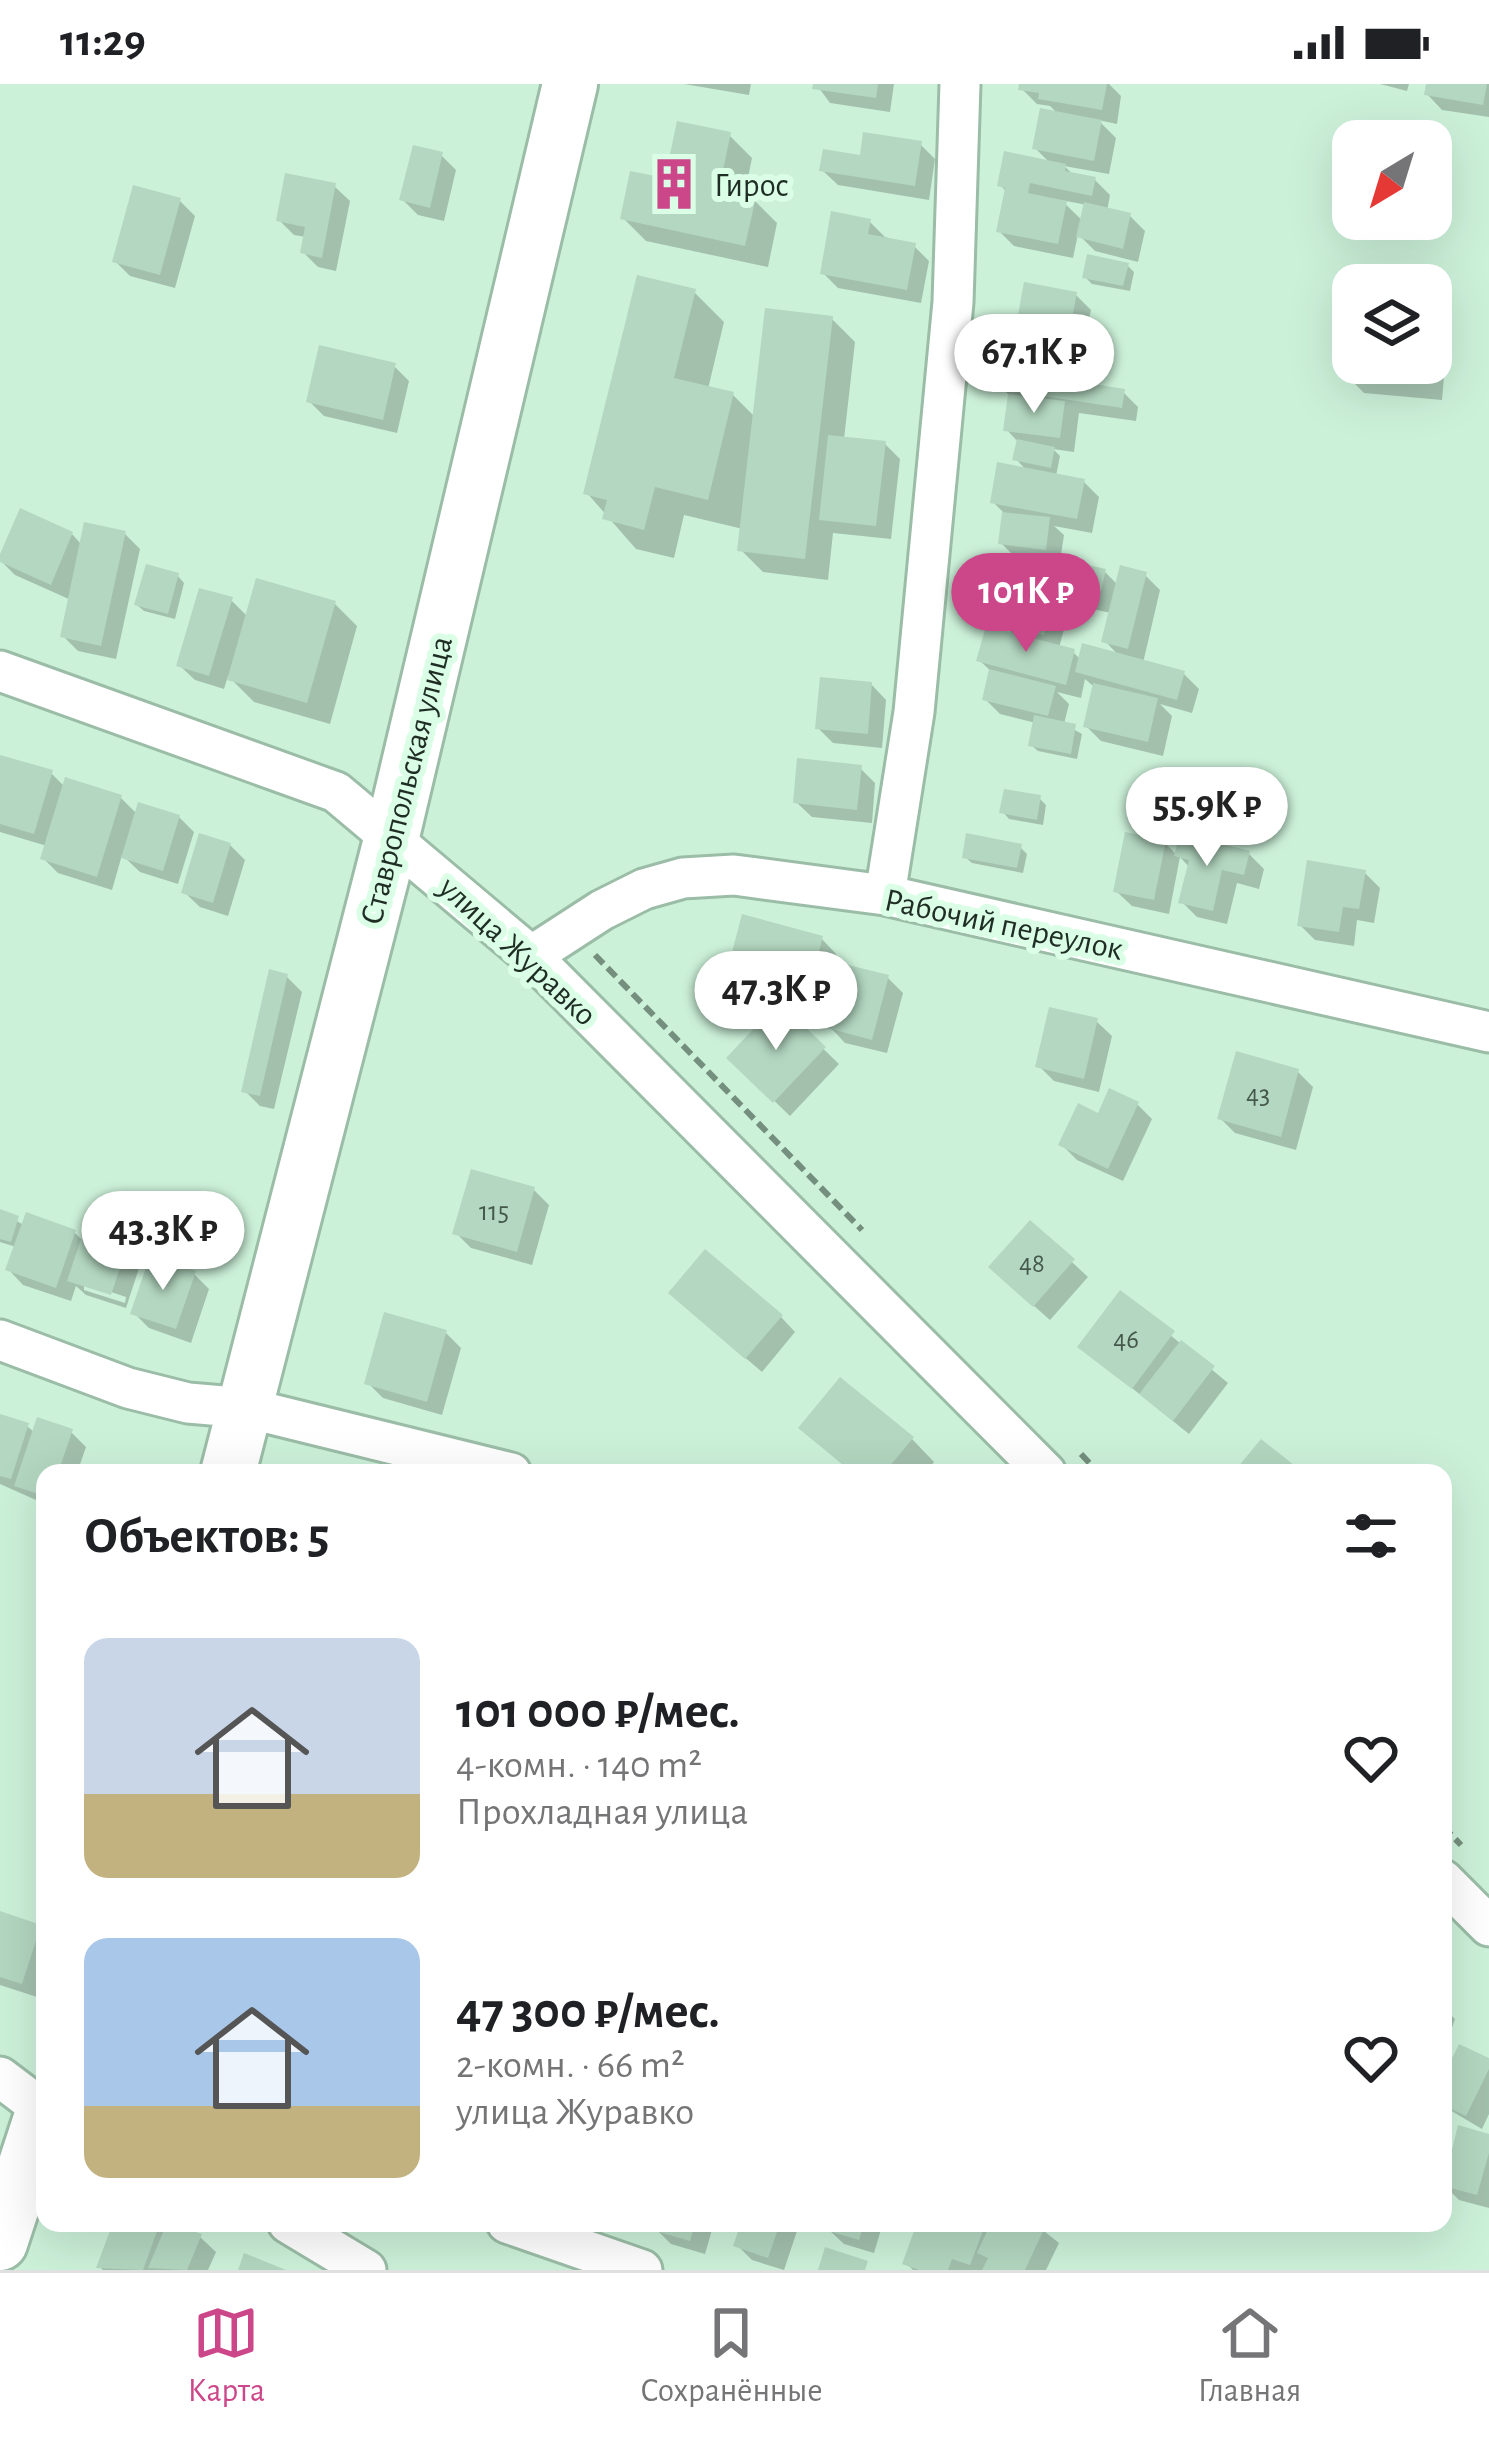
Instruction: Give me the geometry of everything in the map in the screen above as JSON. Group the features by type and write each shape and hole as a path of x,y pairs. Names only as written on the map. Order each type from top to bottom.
{"street":[{"name":"Ставропольская улица","path":"231,1464 392,836 570,84"},
{"path":"885,896 914,712 947,370 960,84"},
{"name":"улица Журавко","path":"0,671 336,792 531,956 1056,1456"},
{"name":"Рабочий переулок","path":"531,956 644,889 683,878 734,875 885,896 1489,1032"},
{"path":"0,1340 128,1388 188,1403 247,1408 475,1464"},
{"path":"1452,1889 1489,1926"},
{"path":"0,2077 36,2103"},
{"path":"0,2243 36,2133"},
{"path":"303,2232 366,2270"},
{"path":"533,2232 642,2270"}],"path":[{"path":"570,930 868,1235"}],"building":[{"path":"813,84 878,84 876,98 812,89"},
{"path":"1019,84 1107,84 1102,110 1038,99 1039,93 1018,90"},
{"path":"1426,84 1487,84 1483,105 1424,95"},
{"path":"1040,108 1102,120 1094,161 1032,149"},
{"name":"Гирос","path":"677,121 731,132 719,190 756,197 745,246 620,219 630,171 665,178"},
{"path":"863,132 922,141 915,186 819,171 823,149 860,155"},
{"path":"413,145 443,152 430,208 399,200"},
{"path":"1004,151 1066,164 1065,171 1096,177 1092,196 1030,183 1028,193 1067,201 1058,244 996,232 1005,188 997,186"},
{"path":"285,173 336,183 322,258 300,253 305,227 276,221"},
{"path":"133,185 181,198 160,275 112,262"},
{"path":"1084,202 1131,213 1123,249 1076,237"},
{"path":"831,211 871,219 868,234 916,243 907,290 820,274"},
{"path":"1087,254 1129,263 1123,286 1082,278"},
{"path":"637,275 696,289 674,378 734,392 708,500 655,487 644,530 602,519 607,500 583,494"},
{"path":"1024,282 1077,292 1071,325 1018,315"},
{"path":"765,308 833,316 805,559 737,551"},
{"path":"1008,335 1066,344 1061,379 1125,389 1122,408 999,389"},
{"path":"319,345 396,363 383,420 306,402"},
{"path":"1008,394 1065,401 1060,438 1003,431"},
{"path":"828,435 886,441 876,526 819,520"},
{"path":"1017,439 1055,447 1051,468 1012,460"},
{"path":"997,462 1085,479 1077,519 990,503"},
{"path":"20,508 73,532 51,585 0,562"},
{"path":"1002,512 1050,517 1046,550 998,544"},
{"path":"84,522 126,531 101,646 60,637"},
{"path":"1044,555 1106,569 1099,600 1037,587"},
{"path":"146,564 179,573 168,614 134,605"},
{"path":"1120,565 1147,572 1128,649 1101,642"},
{"path":"256,578 336,601 307,703 227,680"},
{"path":"199,588 233,597 209,676 176,666"},
{"path":"1008,588 1053,600 1044,635 999,624"},
{"path":"986,626 1075,649 1066,685 976,661"},
{"path":"1082,643 1185,671 1177,700 1075,672"},
{"path":"989,669 1056,686 1048,716 982,700"},
{"path":"820,677 872,682 868,734 815,729"},
{"path":"1093,683 1158,698 1148,742 1083,727"},
{"path":"1034,715 1076,724 1071,754 1028,746"},
{"path":"0,755 53,770 34,834 0,824"},
{"path":"797,758 862,765 857,810 793,803"},
{"path":"65,777 122,795 97,877 40,859"},
{"path":"1004,789 1041,795 1037,820 999,813"},
{"path":"138,802 180,815 163,871 121,858"},
{"path":"1125,832 1166,840 1154,900 1113,892"},
{"path":"199,833 231,843 213,903 181,893"},
{"path":"966,833 1022,844 1017,868 962,858"},
{"path":"1180,833 1250,851 1244,875 1222,870 1213,911 1178,903 1189,860 1174,856"},
{"path":"1307,860 1366,870 1359,909 1343,907 1339,932 1297,926"},
{"path":"742,914 823,936 813,974 773,963 766,990 725,979"},
{"path":"844,964 889,975 872,1040 827,1028"},
{"path":"269,969 288,974 260,1096 241,1092"},
{"path":"779,1002 826,1047 773,1103 726,1058"},
{"path":"1049,1007 1098,1018 1084,1079 1035,1067"},
{"path":"1236,1051 1299,1069 1281,1137 1217,1119"},
{"path":"1109,1088 1139,1102 1108,1169 1058,1145 1078,1103 1098,1113"},
{"path":"471,1169 535,1187 517,1252 452,1234"},
{"path":"0,1209 19,1216 11,1242 0,1239"},
{"path":"26,1212 76,1230 56,1288 5,1270"},
{"path":"1030,1220 1075,1259 1033,1307 988,1267"},
{"path":"85,1227 129,1241 111,1295 67,1281"},
{"path":"705,1249 783,1315 745,1359 668,1293"},
{"path":"150,1256 196,1271 176,1329 130,1314"},
{"path":"1120,1290 1175,1331 1132,1389 1077,1347"},
{"path":"384,1312 447,1330 427,1402 364,1384"},
{"path":"1181,1340 1215,1366 1173,1421 1139,1394"},
{"path":"840,1377 914,1437 892,1464 842,1464 798,1428"},
{"path":"0,1414 29,1423 11,1479 0,1476"},
{"path":"37,1417 73,1429 61,1464 36,1464 36,1493 14,1486"},
{"path":"1261,1439 1293,1464 1240,1464"},
{"path":"0,1911 36,1923 36,1941 22,1984 0,1977"},
{"path":"1459,2044 1489,2058 1489,2069 1466,2116 1452,2109 1452,2058"},
{"path":"1458,2125 1489,2134 1489,2153 1477,2195 1452,2188 1452,2149"},
{"path":"110,2232 157,2232 143,2270 96,2268"},
{"path":"163,2232 202,2234 187,2270 148,2268"},
{"path":"659,2232 692,2232 690,2241"},
{"path":"738,2232 777,2232 768,2258 733,2246"},
{"path":"832,2232 861,2232 859,2240"},
{"path":"914,2232 983,2232 970,2265 952,2259 948,2270 919,2270 902,2264"},
{"path":"987,2232 1043,2232 1025,2270 982,2270 988,2258 977,2253"},
{"path":"825,2247 868,2261 865,2270 818,2270"},
{"path":"244,2253 286,2270 238,2270"}],"place":[{"name":"Гирос","path":"674,184"}]}
